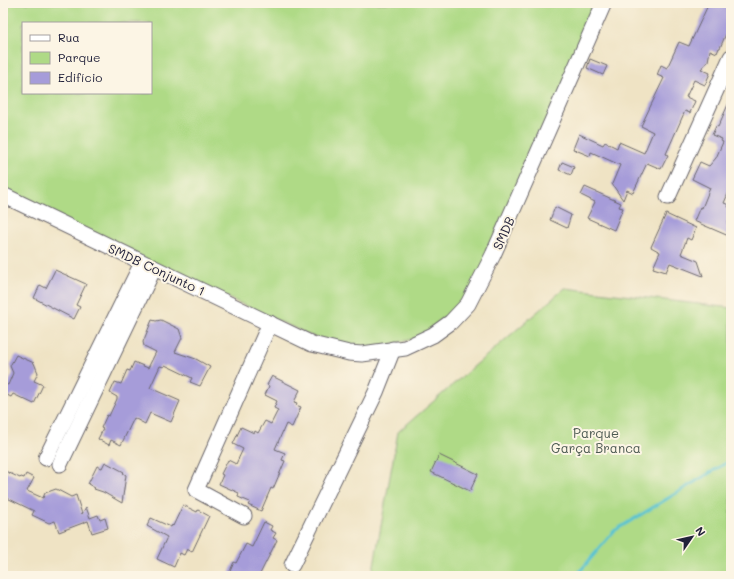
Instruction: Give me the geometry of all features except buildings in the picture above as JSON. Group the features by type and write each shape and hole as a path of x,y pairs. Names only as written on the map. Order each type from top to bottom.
{"street":[{"name":"SMDB","path":"312,344 349,353 362,354 405,348 433,335 451,322 468,304 493,255 604,3"},
{"path":"668,197 731,57"},
{"name":"SMDB Conjunto 1","path":"3,195 312,344"},
{"path":"46,458 148,265"},
{"path":"60,464 148,265"},
{"path":"244,516 196,490 270,323"},
{"path":"292,565 376,392 393,350"}],"green space":[{"path":"3,3 583,3 601,11 468,304 433,335 349,353 3,195"},
{"name":"Parque Garça Branca","path":"565,288 731,308 731,576 372,576 398,432"}],"waterway":[{"path":"576,576 614,531 731,460"}]}
